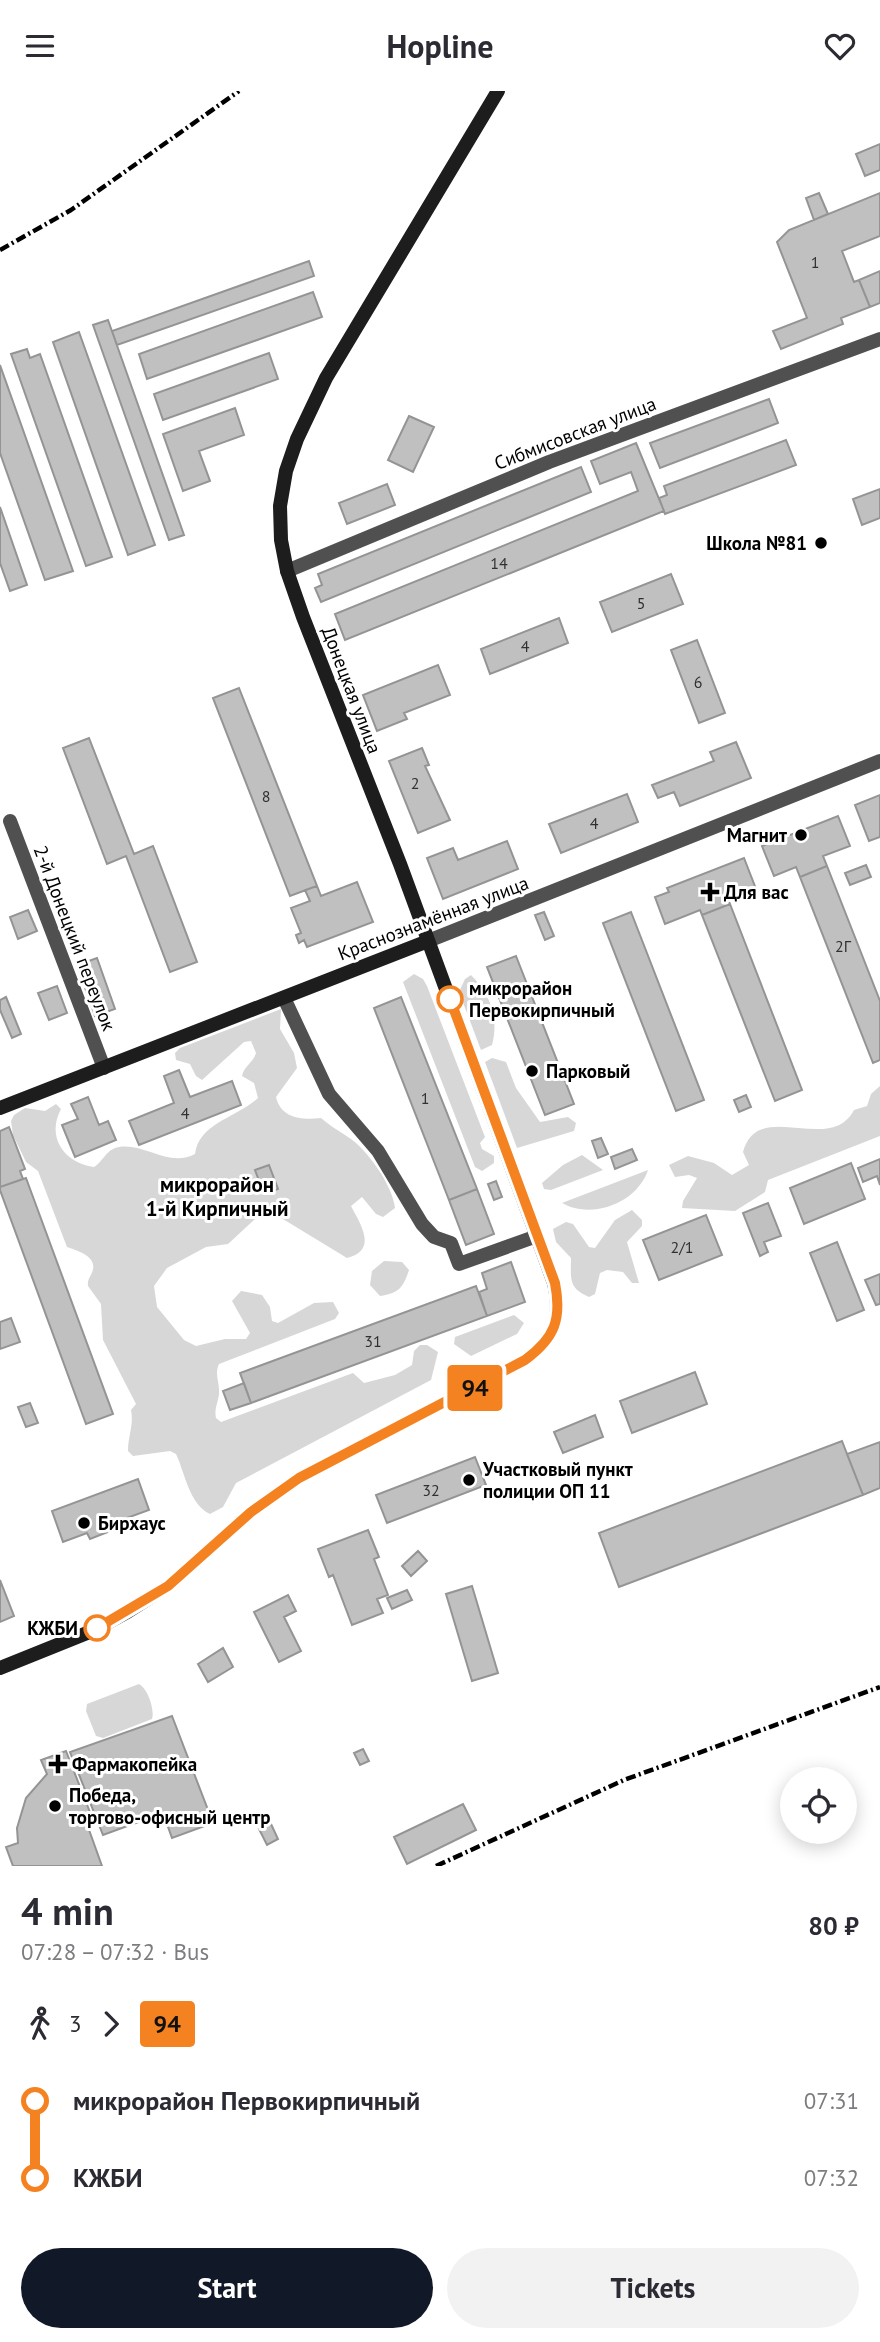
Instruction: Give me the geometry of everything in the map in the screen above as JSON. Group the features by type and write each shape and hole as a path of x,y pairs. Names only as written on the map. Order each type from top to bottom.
{"main road":[{"name":"Донецкая улица","path":"0,1668 92,1631 127,1612 168,1586 251,1512 299,1478 525,1360 544,1346 554,1329 557,1297 537,1236 287,571 281,540 280,506 286,471 297,439 326,378 498,91"},
{"name":"Краснознамённая улица","path":"0,1108 428,941"}],"street":[{"name":"Сибмисовская улица","path":"287,571 549,463 880,339"},
{"name":"Краснознамённая улица","path":"428,941 880,761"},
{"name":"2-й Донецкий переулок","path":"10,821 104,1068"},
{"path":"284,998 329,1094 378,1151 422,1224 435,1237 451,1243 459,1264 537,1236"}],"shaded area":[{"path":"414,974 423,979 427,986 485,1137 480,1143 482,1149 494,1156 494,1163 482,1171 475,1167 403,982"},
{"path":"471,975 484,991 494,1016 492,1045 481,1050 459,992 465,979"},
{"path":"281,1009 280,1029 294,1053 297,1068 276,1097 279,1104 294,1117 321,1118 355,1143 371,1159 384,1179 395,1208 383,1217 376,1214 362,1197 351,1206 362,1229 365,1243 356,1254 347,1258 278,1216 255,1219 228,1244 206,1247 167,1268 154,1286 157,1307 184,1340 196,1346 225,1339 246,1339 250,1333 232,1301 241,1291 262,1295 270,1307 272,1321 278,1323 314,1303 333,1302 339,1313 335,1319 219,1364 216,1418 221,1422 353,1373 364,1383 395,1375 412,1365 414,1351 420,1345 427,1345 438,1352 431,1380 236,1483 223,1507 210,1514 192,1496 176,1454 170,1451 133,1456 128,1451 131,1410 136,1404 103,1340 101,1304 88,1286 93,1264 84,1254 67,1247 38,1171 26,1162 13,1135 11,1121 14,1115 25,1108 45,1111 56,1104 61,1109 56,1129 61,1147 74,1160 94,1167 111,1150 119,1147 138,1148 176,1158 195,1154 203,1135 258,1098 254,1083 242,1076 256,1053 251,1041 244,1042 202,1080 196,1076 190,1064 176,1060 175,1053 180,1048"},
{"path":"492,1058 506,1062 516,1088 540,1122 568,1117 576,1123 574,1131 517,1148 485,1062"},
{"path":"880,1086 880,1136 768,1180 765,1192 735,1211 682,1208 683,1201 697,1178 689,1175 675,1177 669,1165 688,1156 714,1163 732,1175 749,1165 743,1152 751,1136 763,1129 829,1128 843,1123 854,1110 867,1106 871,1094"},
{"path":"582,1155 603,1170 551,1190 544,1189 542,1183 563,1165"},
{"path":"648,1170 634,1191 612,1205 587,1210 562,1203"},
{"path":"632,1210 642,1220 642,1226 627,1242 639,1283 632,1283 623,1272 607,1270 600,1273 595,1294 589,1297 582,1294 572,1282 571,1258 556,1242 553,1229 566,1222 573,1224 589,1247 595,1248 615,1220"},
{"path":"384,1261 402,1262 409,1270 399,1289 380,1296 370,1285 372,1271"},
{"path":"514,1315 524,1323 517,1334 471,1356 454,1344 455,1337"},
{"path":"139,1684 150,1700 152,1719 103,1738 96,1736 86,1711 87,1704"}],"building":[{"path":"880,144 880,170 865,176 856,154"},
{"path":"819,193 828,214 814,220 806,198"},
{"path":"880,193 880,236 842,251 854,282 859,280 870,307 841,318 843,324 781,349 773,331 807,318 777,242 789,230"},
{"path":"309,261 314,276 117,345 112,331"},
{"path":"880,271 880,303 870,307 859,280"},
{"path":"313,292 322,317 147,379 139,354"},
{"path":"108,320 184,535 169,540 93,325"},
{"path":"79,332 155,545 128,555 53,342"},
{"path":"27,349 30,358 40,354 112,557 86,566 11,354"},
{"path":"269,353 278,379 163,420 154,394"},
{"path":"0,365 73,571 45,580 0,453"},
{"path":"769,399 778,423 660,468 650,443"},
{"path":"235,408 244,435 199,451 210,481 183,491 163,434"},
{"path":"409,416 434,427 413,472 388,460"},
{"path":"786,440 796,465 665,514 659,498 667,495 664,486"},
{"path":"636,443 664,511 345,640 335,614 638,491 631,472 600,484 591,461"},
{"path":"581,467 591,492 321,602 315,588 322,585 318,574"},
{"path":"387,484 395,505 347,524 339,503"},
{"name":"Школа №81","path":"880,489 880,518 862,525 853,499"},
{"path":"0,507 27,585 10,591 0,563"},
{"path":"671,574 683,604 612,632 600,602"},
{"path":"559,618 568,643 490,674 481,649"},
{"path":"697,640 725,713 699,723 671,650"},
{"path":"438,665 450,695 404,713 407,719 377,731 363,695"},
{"path":"239,688 317,886 290,896 213,698"},
{"path":"89,738 134,854 153,846 197,962 170,972 126,856 107,864 63,748"},
{"path":"736,742 751,778 680,806 674,792 658,798 652,785 714,761 710,752"},
{"path":"422,748 429,765 425,766 450,820 418,833 389,761"},
{"path":"627,794 638,822 561,853 549,824"},
{"path":"880,795 880,837 869,841 855,805"},
{"path":"838,816 850,846 823,856 827,866 800,877 796,867 774,876 762,846"},
{"path":"507,841 518,869 443,899 427,858 453,848 458,860"},
{"path":"744,858 756,889 728,900 730,904 702,915 700,910 665,924 655,897 669,892 667,888"},
{"path":"866,865 871,877 850,885 845,873"},
{"path":"827,866 880,1001 880,1060 873,1063 800,877"},
{"path":"357,882 373,922 307,947 304,940 299,943 296,935 301,933 291,908 310,901 305,890 317,886 321,896"},
{"path":"730,904 802,1090 775,1101 702,915"},
{"path":"28,910 37,931 18,939 10,917"},
{"path":"544,912 554,936 545,940 535,915"},
{"path":"631,912 704,1100 676,1111 603,923"},
{"path":"516,956 574,1104 545,1115 487,967"},
{"path":"97,958 115,1009 95,1016 77,965"},
{"path":"57,986 67,1013 49,1020 38,993"},
{"path":"6,997 21,1034 12,1038 0,1010 0,1000"},
{"path":"401,997 477,1189 449,1200 374,1008"},
{"path":"179,1070 190,1097 232,1081 241,1105 139,1145 129,1121 174,1103 164,1076"},
{"path":"746,1095 751,1107 739,1112 734,1100"},
{"path":"88,1097 99,1125 108,1121 116,1140 75,1157 62,1125 78,1119 71,1104"},
{"path":"9,1127 25,1169 20,1171 23,1179 0,1187 0,1131"},
{"path":"601,1138 608,1154 598,1158 592,1141"},
{"path":"632,1149 637,1160 615,1169 611,1157"},
{"path":"880,1159 880,1185 877,1176 863,1182 858,1168"},
{"path":"851,1163 865,1199 804,1224 790,1188"},
{"path":"269,1165 278,1189 264,1194 255,1170"},
{"path":"26,1178 113,1414 86,1424 0,1190 0,1187"},
{"path":"496,1181 502,1197 494,1200 488,1184"},
{"path":"477,1189 494,1234 466,1245 449,1200"},
{"path":"768,1203 781,1236 764,1242 768,1252 760,1256 743,1213"},
{"path":"706,1215 722,1255 659,1280 643,1240"},
{"path":"837,1242 864,1310 837,1321 810,1253"},
{"path":"511,1262 525,1302 487,1316 479,1292 487,1289 482,1273"},
{"path":"880,1274 880,1304 876,1305 865,1280"},
{"path":"476,1286 487,1316 251,1403 240,1373"},
{"path":"11,1318 20,1342 0,1349 0,1322"},
{"path":"695,1372 707,1404 632,1433 620,1401"},
{"path":"244,1383 251,1403 230,1410 223,1391"},
{"path":"30,1403 38,1423 26,1427 18,1407"},
{"path":"595,1415 603,1437 563,1453 554,1432"},
{"path":"842,1441 863,1495 619,1587 599,1533"},
{"path":"880,1442 880,1488 863,1495 847,1454"},
{"path":"475,1457 486,1485 387,1523 376,1495"},
{"path":"138,1479 149,1510 124,1519 126,1525 90,1539 87,1533 63,1542 52,1511"},
{"path":"368,1530 379,1557 374,1559 388,1595 377,1599 383,1613 352,1625 333,1575 329,1577 318,1549"},
{"path":"418,1551 427,1561 411,1576 402,1566"},
{"path":"0,1580 14,1616 0,1622"},
{"path":"472,1586 498,1673 472,1681 446,1594"},
{"path":"407,1590 412,1600 392,1609 387,1598"},
{"path":"288,1595 296,1611 284,1617 301,1651 279,1662 254,1612"},
{"path":"223,1648 233,1667 208,1682 198,1664"},
{"path":"172,1716 213,1823 172,1838 163,1813 103,1835 70,1752"},
{"path":"363,1749 369,1761 360,1765 354,1753"},
{"name":"Победа, торгово-офисный центр","path":"66,1751 95,1825 88,1827 102,1866 13,1866 6,1847 18,1843 17,1828 26,1798 47,1774 41,1760"},
{"path":"463,1804 476,1830 407,1864 394,1837"},
{"path":"271,1824 278,1839 267,1845 259,1829"}],"railway":[{"path":"0,250 71,210 239,91"},
{"path":"436,1866 624,1780 880,1687"}],"bus line":[{"name":"94","path":"97,1628 168,1586 251,1512 299,1478 323,1463 525,1360 544,1346 554,1329 558,1309 555,1283 450,999"}],"place":[{"name":"Школа №81","path":"821,543"},
{"name":"Магнит","path":"801,835"},
{"name":"Для вас","path":"710,892"},
{"name":"микрорайон Первокирпичный","path":"450,999"},
{"name":"Парковый","path":"532,1071"},
{"name":"Участковый пункт полиции ОП 11","path":"469,1480"},
{"name":"Бирхаус","path":"84,1523"},
{"name":"КЖБИ","path":"97,1628"},
{"name":"Фармакопейка","path":"58,1764"},
{"name":"Победа, торгово-офисный центр","path":"55,1806"}],"district":[{"name":"микрорайон 1-й Кирпичный","path":"217,1196"}]}
